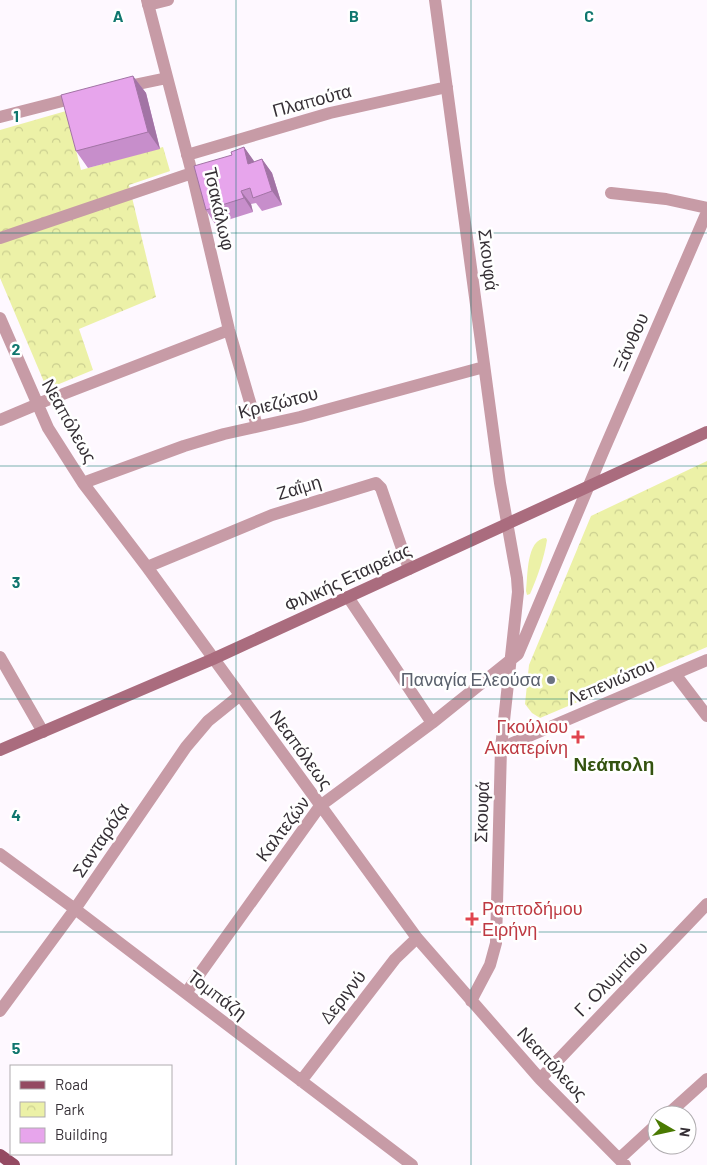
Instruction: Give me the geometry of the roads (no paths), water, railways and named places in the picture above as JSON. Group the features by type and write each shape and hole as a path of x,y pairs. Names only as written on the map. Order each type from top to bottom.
{"main road":[{"path":"0,1155 14,1165"}],"street":[{"path":"147,3 168,0"},
{"name":"Σκουφά","path":"436,0 484,367 506,524 518,592 501,748 496,943 490,964 471,1001"},
{"name":"Τσακάλωφ","path":"147,3 192,173 229,330 257,426"},
{"path":"110,90 168,78"},
{"name":"Πλαπούτα","path":"187,155 330,113 447,86"},
{"path":"0,117 92,94"},
{"path":"0,238 192,173"},
{"path":"611,193 666,199 707,208"},
{"name":"Ξάνθου","path":"588,486 706,219"},
{"name":"Νεαπόλεως","path":"0,318 37,405 57,442 83,483 147,567 239,696 417,938 540,1079 622,1162"},
{"path":"0,420 229,330"},
{"name":"Κριεζώτου","path":"83,483 184,446 484,367"},
{"name":"Φιλικής Εταιρείας","path":"0,750 213,659 707,432"},
{"name":"Ζαΐμη","path":"147,567 272,515 376,483 382,488 409,569"},
{"path":"510,661 518,654 525,640 588,486"},
{"path":"348,597 432,722"},
{"path":"0,657 43,732"},
{"name":"Λεπενιώτου","path":"501,748 707,660"},
{"name":"Καλτεζών","path":"186,993 320,806 510,661"},
{"path":"675,674 707,716"},
{"name":"Σανταρόζα","path":"0,1011 75,909 186,747 208,722 239,696"},
{"name":"Τομπάζη","path":"0,854 412,1165"},
{"name":"Γ. Ολυμπίου","path":"540,1079 707,904"},
{"name":"Δεριγνύ","path":"301,1081 395,959 417,938"},
{"path":"678,1105 707,1079"},
{"path":"622,1162 647,1135"}],"place":[{"name":"Παναγία Ελεούσα","path":"551,680"},
{"name":"Γκούλιου Αικατερίνη","path":"578,737"},
{"name":"Ραπτοδήμου Ειρήνη","path":"472,919"}],"district":[{"name":"Νεάπολη","path":"614,764"}]}
